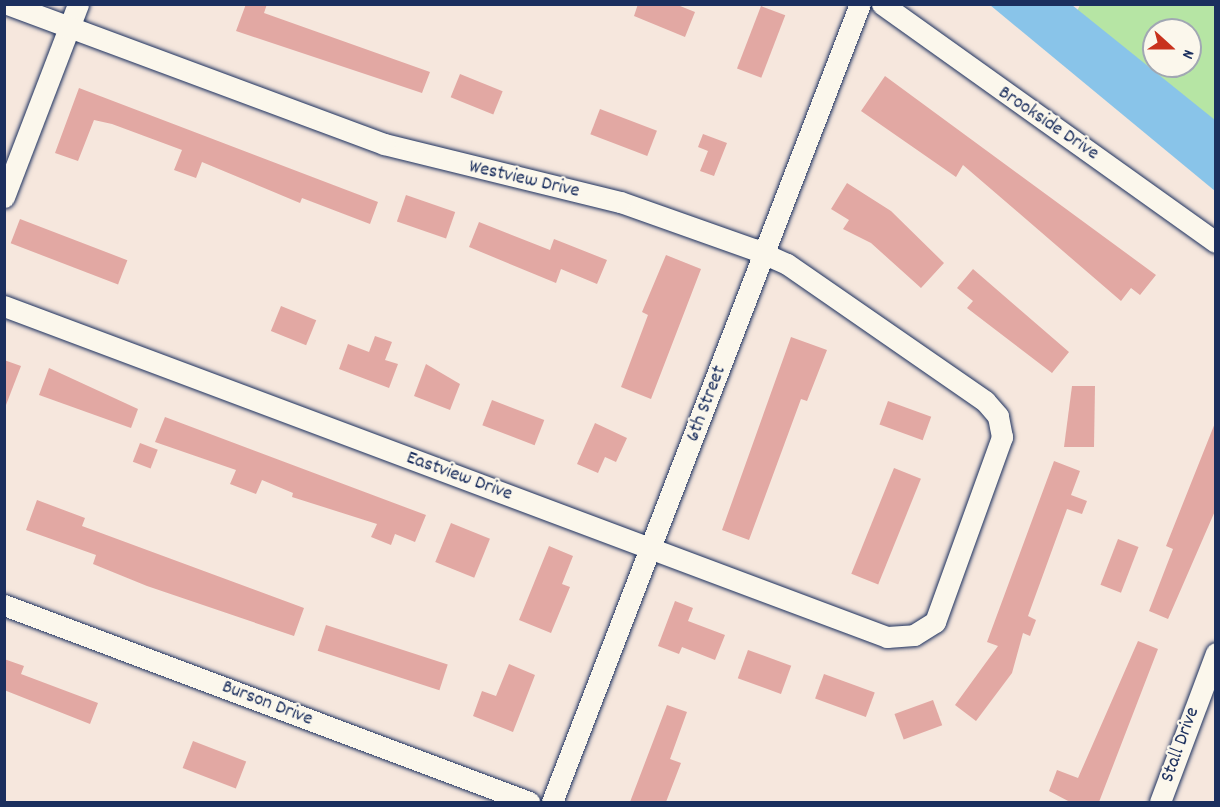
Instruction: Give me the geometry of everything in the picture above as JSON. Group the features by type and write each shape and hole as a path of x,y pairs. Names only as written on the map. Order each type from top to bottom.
{"street":[{"name":"Westview Drive","path":"8,4 69,29 384,144 620,202 764,254 787,264 985,401 1001,424 1000,449 938,615 914,635"},
{"path":"4,197 78,4"},
{"name":"6th Street","path":"552,802 860,4"},
{"name":"Brookside Drive","path":"882,4 1215,242"},
{"name":"Eastview Drive","path":"4,306 871,632 914,635"},
{"name":"Burson Drive","path":"4,605 529,802"},
{"name":"Stall Drive","path":"1160,802 1215,653"}],"green space":[{"path":"1080,5 1215,5 1215,155 1065,36"}],"water":[{"path":"990,5 1072,5 1142,61 1142,78 1163,78 1215,120 1215,191"}],"building":[{"path":"246,4 267,4 264,13 430,72 422,93 236,31"},
{"path":"638,4 675,4 695,12 685,37 634,16"},
{"path":"761,6 785,15 761,78 737,69"},
{"path":"460,74 503,91 493,114 451,97"},
{"path":"885,76 1156,275 1140,295 1131,288 1121,301 963,165 956,177 861,111"},
{"path":"79,88 378,202 370,224 302,198 300,203 202,162 196,178 174,170 182,150 112,124 94,120 78,161 55,153"},
{"path":"600,109 657,131 647,156 590,134"},
{"path":"703,134 727,143 714,176 700,171 708,151 698,147"},
{"path":"847,183 891,211 944,263 921,288 871,243 843,229 849,220 831,209"},
{"path":"406,195 455,212 446,238 397,221"},
{"path":"20,219 127,260 118,284 11,243"},
{"path":"479,222 550,250 554,239 607,260 597,284 561,269 556,283 469,247"},
{"path":"666,255 701,269 651,399 621,387 648,315 642,312"},
{"path":"973,269 1069,352 1052,373 967,308 973,301 957,288"},
{"path":"281,306 316,320 306,345 271,331"},
{"path":"375,336 392,342 385,360 398,364 389,388 339,369 348,344 369,352"},
{"path":"791,337 827,350 807,401 801,399 749,540 722,530"},
{"path":"4,360 21,366 6,405 4,405"},
{"path":"426,364 460,384 450,410 414,396"},
{"path":"49,368 138,409 131,428 39,395"},
{"path":"1072,386 1095,386 1094,447 1064,447"},
{"path":"492,400 544,420 535,445 482,425"},
{"path":"888,401 931,417 923,440 879,424"},
{"path":"165,417 426,515 415,542 395,534 391,545 371,537 377,524 292,497 293,493 262,480 256,494 230,484 236,470 155,442"},
{"path":"595,423 627,438 616,462 605,457 598,473 577,464"},
{"path":"1215,423 1215,511 1168,619 1149,611 1173,549 1166,546"},
{"path":"140,443 158,450 151,468 133,462"},
{"path":"1054,461 1080,471 1071,495 1087,501 1082,514 1067,509 1028,616 1036,620 1030,636 1023,633 1012,673 976,721 955,705 998,646 987,642"},
{"path":"894,468 921,479 878,585 851,574"},
{"path":"37,500 85,518 82,526 304,608 294,636 147,586 93,564 96,555 26,530"},
{"path":"451,523 490,539 474,578 435,562"},
{"path":"1118,539 1139,547 1121,593 1100,585"},
{"path":"549,546 573,556 562,584 570,587 551,633 519,620"},
{"path":"675,601 693,608 688,621 725,635 715,660 682,647 679,654 658,646"},
{"path":"326,625 448,665 439,690 318,651"},
{"path":"1138,641 1158,649 1099,802 1070,802 1049,791 1057,770 1078,778"},
{"path":"748,650 791,666 781,694 738,678"},
{"path":"4,659 24,666 21,674 98,703 90,724 4,690"},
{"path":"509,664 535,675 513,732 473,716 482,691 496,696"},
{"path":"824,674 875,692 866,717 815,698"},
{"path":"933,700 942,725 904,739 894,714"},
{"path":"667,705 687,712 670,759 681,763 666,802 630,802"},
{"path":"193,741 246,761 236,789 183,768"}]}
